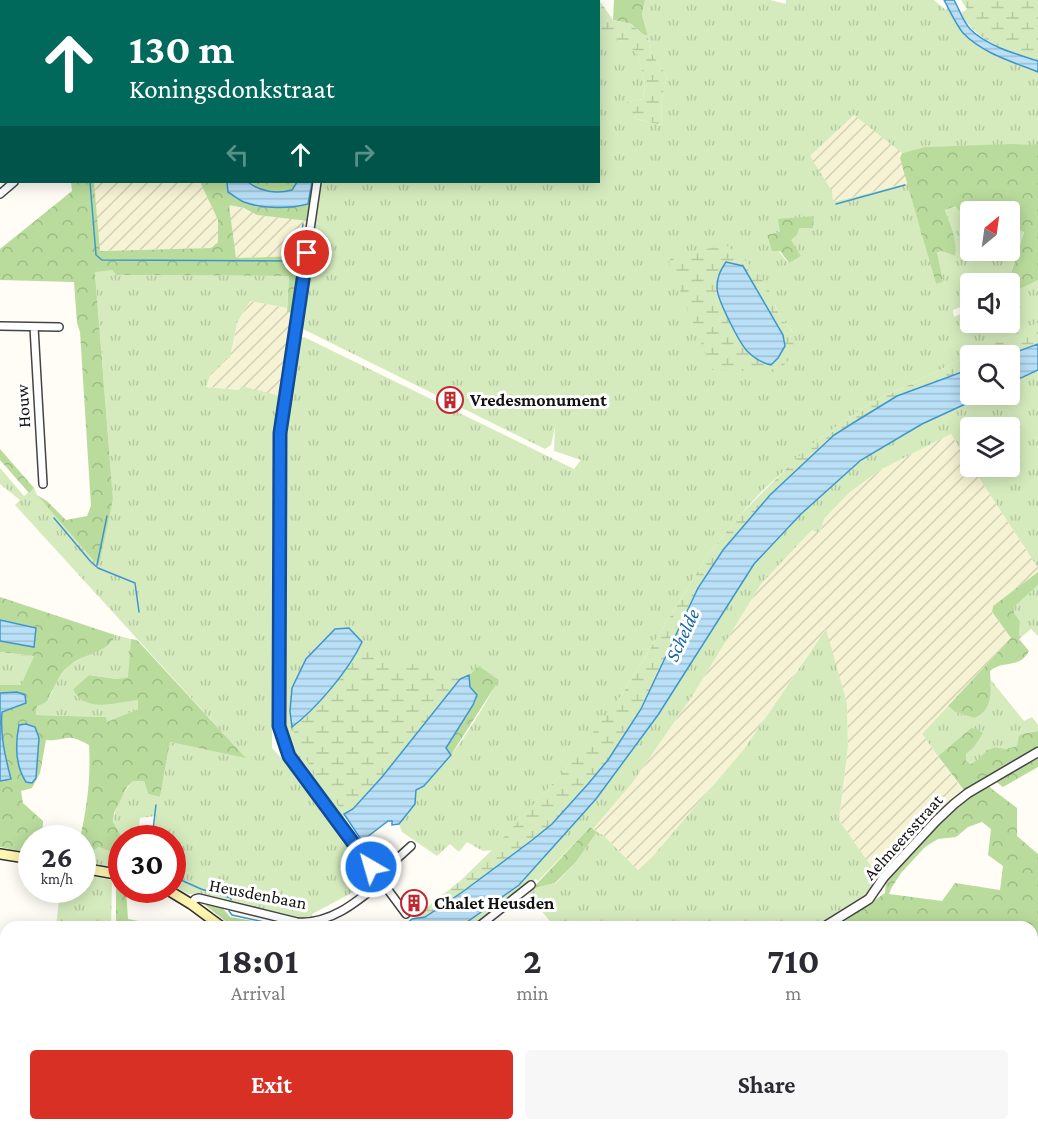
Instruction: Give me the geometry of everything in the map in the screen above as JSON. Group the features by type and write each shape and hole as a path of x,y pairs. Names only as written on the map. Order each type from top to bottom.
{"main road":[{"path":"0,854 18,857"},
{"name":"Heusdenbaan","path":"186,901 214,921"}],"street":[{"path":"0,194 13,183"},
{"path":"317,183 280,444 278,713 281,737 286,752 406,914"},
{"path":"0,326 59,327"},
{"name":"Houw","path":"34,327 43,484"},
{"name":"Aelmeersstraat","path":"834,921 869,899 884,877 954,804 968,793 1038,752"},
{"name":"Heusdenbaan","path":"313,921 351,906 411,846"},
{"path":"486,921 529,888"},
{"name":"Heusdenbaan","path":"191,904 199,898 293,921"}],"shaded area":[{"path":"854,115 901,151 900,158 908,183 832,202 810,156"},
{"path":"94,183 200,183 218,220 218,242 211,248 99,251"},
{"path":"228,205 244,208 258,215 308,221 308,228 299,229 297,256 235,258"},
{"path":"250,301 287,308 287,312 295,313 281,396 241,387 241,390 206,387 211,373 221,366 226,357 230,358 237,323"},
{"path":"951,434 960,449 960,477 979,477 1038,568 1038,572 993,606 992,613 1011,638 922,734 964,792 939,812 878,876 839,820 848,747 847,703 825,630 744,749 653,856 638,870 603,835 593,829 633,782 693,695 761,584 812,530 820,533 824,519 849,493 880,470"}],"green space":[{"path":"614,0 645,0 642,15 648,36 631,24 613,20"},
{"path":"645,0 770,0 786,4 786,0 934,0 946,10 948,8 965,33 986,50 1038,72 1038,145 924,147 902,153 854,115 810,156 832,191 833,202 908,183 936,284 943,282 935,255 941,251 955,256 955,242 945,209 955,206 960,212 960,261 1015,261 1011,273 960,273 960,307 953,310 954,317 960,314 960,333 1017,333 992,345 960,345 960,360 871,403 820,438 762,491 739,516 706,558 607,716 563,772 493,850 483,851 467,842 459,852 450,844 437,856 402,832 399,824 415,804 416,790 438,771 450,756 473,723 498,680 479,666 460,679 353,809 340,820 293,754 285,730 283,717 284,446 291,382 299,338 304,337 574,469 581,460 554,451 555,427 551,445 545,449 299,327 320,183 600,183 600,31 637,51 645,83 643,99 628,102 636,119 662,125 661,103 667,76 650,51 642,15","holes":["814,217 798,227 797,235 790,240 788,263 767,236 777,234","669,263 766,286 781,318 793,332"]},
{"path":"961,0 1038,0 1038,61 984,39 961,13 967,9"},
{"path":"600,1 613,20 631,24 648,36 650,51 667,76 661,103 662,125 636,119 627,102 643,99 645,83 637,52 600,31"},
{"path":"1038,145 1038,280 1020,289 1020,273 1011,273 1015,261 1020,261 1020,245 1024,232 1020,230 1020,201 960,201 960,212 955,206 945,210 956,250 955,256 941,251 937,253 943,282 936,284 900,158 902,153 924,147"},
{"path":"71,183 94,183 100,251 211,248 218,242 218,220 200,183 227,183 228,192 308,204 312,183 314,183 308,221 257,215 244,208 229,205 236,258 296,256 299,228 308,228 295,313 287,312 289,276 116,275 112,270 95,272 113,499 99,565 37,495 47,501 66,520 87,516 91,506 80,332 77,323 74,282 0,280 0,249 72,191"},
{"path":"250,183 296,183 292,190 280,192 258,188"},
{"path":"814,216 813,228 799,228 797,235 791,240 801,256 789,263 780,251 772,251 767,235 780,232 778,219"},
{"path":"1020,230 1024,231 1020,244"},
{"path":"726,245 744,259 764,282 783,321 792,332 795,346 788,361 774,372 712,370 669,263 671,256","holes":["743,266 752,285 746,350"]},
{"path":"112,270 116,275 289,276 287,308 250,301 237,323 230,358 226,357 221,366 211,373 206,387 240,390 241,386 281,396 276,422 272,545 272,748 372,877 361,888 312,914 313,919 298,919 234,903 231,900 228,902 202,894 186,893 186,825 154,825 156,816 140,818 139,825 113,825 116,809 133,781 144,781 148,794 160,797 170,742 245,757 15,505 20,500 0,484 0,468 24,496 34,488 37,495 93,560 113,499 95,271"},
{"path":"1038,280 1038,323 1020,332 1020,289"},
{"path":"1038,323 1038,344 1020,351 1020,345 992,345 1020,333"},
{"path":"960,360 960,373 897,396 834,435 770,495 723,550 698,588 641,709 608,760 588,784 552,824 531,841 425,917 412,919 460,881 492,850 563,772 623,693 706,558 739,516 820,438 871,403"},
{"path":"1038,370 1038,568 979,477 1020,477 1020,417 960,417 960,448 951,434 880,470 849,493 824,519 820,533 812,530 761,584 693,695 633,782 593,829 590,827 538,881 535,879 482,921 468,921 519,885 596,799 658,715 754,564 801,514 861,460 922,424 963,405 1020,405 1020,378"},
{"path":"0,449 34,488 29,493 0,460"},
{"path":"1038,572 1038,585 1014,607 1014,613 1020,621 1019,639 1029,651 1016,663 1000,665 990,671 990,698 988,705 980,715 974,718 955,712 948,706 1011,638 992,612 993,606"},
{"path":"1038,585 1038,636 1031,629 1019,639 1020,621 1014,613 1014,607"},
{"path":"0,597 115,635 105,648 76,661 65,669 45,703 37,706 36,715 106,717 107,722 138,709 138,700 102,705 85,702 73,689 89,675 117,679 128,677 131,639 137,640 246,758 170,742 160,797 148,794 144,781 133,781 127,787 114,813 115,825 108,825 108,851 99,847 96,849 96,825 83,825 88,792 89,745 71,738 46,740 40,773 32,788 21,791 23,803 43,821 43,825 18,825 18,850 0,847 0,781 11,778 3,745 2,712 26,702 8,692 0,693 0,685 21,685 34,656 0,652 0,641 34,647 36,628 0,620"},
{"path":"826,629 847,703 848,747 839,820 878,876 869,892 826,921 550,921 529,895 532,889 556,883 576,862 597,832 603,835 638,870 653,856 744,749"},
{"path":"115,635 131,639 129,677 117,679 89,675 73,689 123,701 138,699 138,709 106,723 106,717 36,715 37,706 51,694 55,683 69,665 111,643"},
{"path":"362,642 387,660 416,665 460,679 382,777 353,809 344,814 305,758 292,727 312,710 331,688"},
{"path":"0,652 34,656 21,686 0,685"},
{"path":"479,666 499,680 451,755 445,748 473,705 477,695 470,687 469,675"},
{"path":"990,679 1024,721 1032,717 1038,725 1038,731 1022,734 1017,746 1006,749 995,747 987,750 979,760 971,764 966,761 966,753 974,747 971,728 938,756 922,734 948,706 955,712 974,718 991,686"},
{"path":"971,728 983,733 974,747 966,754 966,761 971,764 987,750 995,747 1006,749 1017,746 1019,736 1038,731 1038,767 1003,787 995,781 988,786 1017,808 1017,836 1038,854 1038,921 845,921 885,893 886,881 942,819 969,797 938,756","holes":["982,822 991,829 988,855 1003,866 1000,890 955,883 942,901 889,894 901,873 925,847 938,839 956,837 968,827"]},
{"path":"590,827 597,832 576,862 555,883 532,889"},
{"path":"99,847 108,851 108,866 96,864 96,849"},
{"path":"96,877 108,879 111,921 57,921 59,903 96,903"},
{"path":"116,903 127,903 128,919 139,921 116,921"},
{"path":"205,905 222,907 230,917 252,921 225,921"}],"water":[{"path":"944,0 954,0 963,19 977,35 1002,49 1038,61 1038,72 998,56 971,40 960,29"},
{"path":"227,183 250,183 263,190 280,192 292,190 296,183 312,183 308,204 293,207 259,206 242,201 228,192"},
{"path":"726,262 743,266 783,335 785,346 771,365 758,360 747,351 724,310 717,288 719,274"},
{"path":"1038,344 1038,370 1020,378 1020,351"},
{"name":"Schelde","path":"960,373 960,405 963,405 922,424 861,460 801,514 754,564 658,715 596,799 519,885 468,921 410,921 425,917 531,841 552,824 588,784 608,760 641,709 698,588 723,550 770,495 834,435 897,396"},
{"path":"0,620 36,628 34,647 0,641"},
{"path":"349,628 362,642 356,653 332,688 292,727 290,711 292,688 306,659 335,629"},
{"path":"469,675 470,687 477,695 446,748 451,755 424,786 416,790 415,804 399,824 392,825 392,821 388,821 362,841 344,814 353,809 382,777 460,679"},
{"path":"17,692 25,695 26,703 2,712 2,737 11,779 0,781 0,693"},
{"path":"26,724 35,727 39,738 36,778 32,783 26,782 22,775 17,755 19,725"}],"waterway":[{"path":"90,183 96,255 102,260 296,261 303,224"},
{"path":"836,204 905,185"},
{"path":"97,565 107,516"},
{"path":"54,518 98,568 135,583 139,612"},
{"path":"154,825 156,805"},
{"path":"186,882 231,898 231,900"},
{"path":"229,911 232,915 260,921"}],"place":[{"name":"Vredesmonument","path":"450,400"},
{"name":"Chalet Heusden","path":"414,903"}],"route":[{"path":"307,253 280,433 279,726 286,752 371,867"}]}
